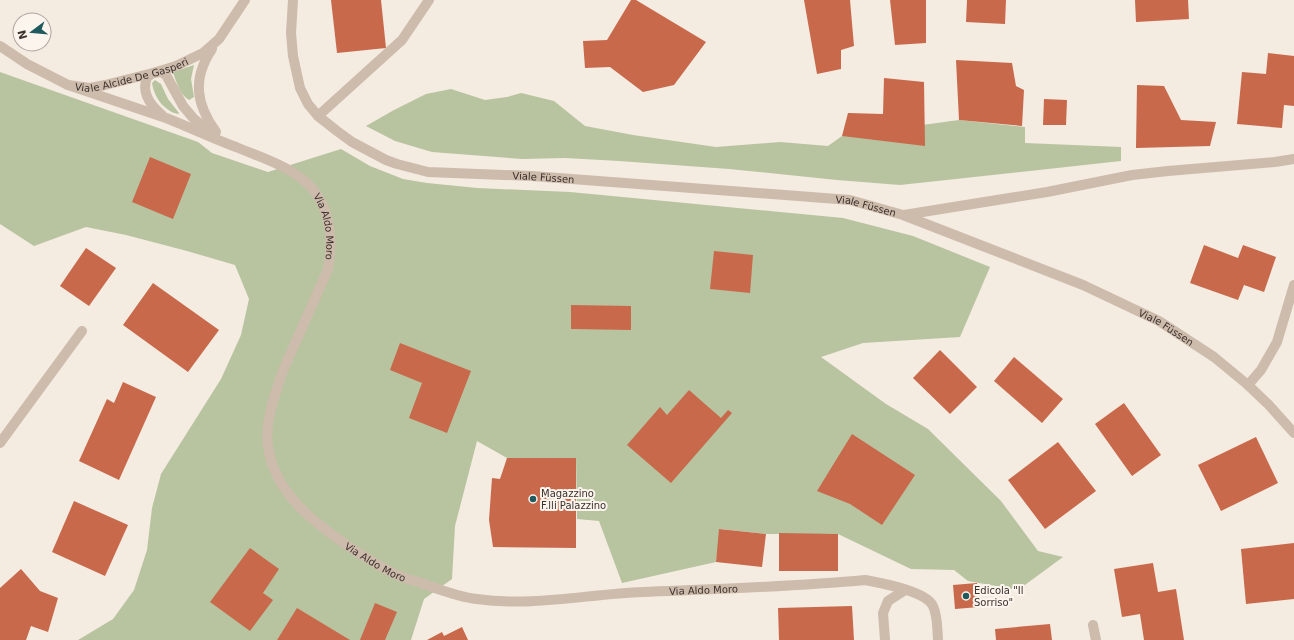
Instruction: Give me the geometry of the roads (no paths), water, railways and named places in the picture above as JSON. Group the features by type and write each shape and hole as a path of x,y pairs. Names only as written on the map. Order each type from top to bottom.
{"street":[{"name":"Viale Alcide De Gasperi","path":"0,46 27,64 68,85 90,88 105,86 153,73 185,62 204,53 213,45 227,28 245,0"},
{"name":"Viale Füssen","path":"293,0 291,33 295,66 300,88 308,104 318,116 337,131 366,150 397,164 428,172 532,176 823,197 850,200 904,215 1084,285 1159,321 1214,357 1248,385 1268,404 1294,433"},
{"path":"318,116 402,40 429,0"},
{"path":"222,142 206,118 200,102 199,86 200,76 206,59 227,28"},
{"name":"Via Aldo Moro","path":"167,119 154,108 145,95 145,82 147,77 153,73 161,72 166,75 183,106 194,119 222,142"},
{"name":"Via Aldo Moro","path":"68,85 167,119 222,142 257,154 304,180 320,200 328,222 331,245 328,269 282,373 269,418 268,446 271,461 282,485 293,500 306,514 344,543 379,566 402,577 460,596 491,601 513,602 642,592 865,580 887,584 905,590 926,599 933,604 937,618 938,640"},
{"name":"Viale Füssen","path":"904,215 1047,192 1132,175 1294,159"},
{"path":"1248,385 1261,370 1274,347 1294,285"},
{"path":"0,443 82,331"},
{"path":"885,640 883,613 888,601 905,590"},
{"path":"1093,625 1096,640"}],"place":[{"name":"Magazzino F.lli Palazzino","path":"533,499"},
{"name":"Edicola \"Il Sorriso\"","path":"966,596"}]}
